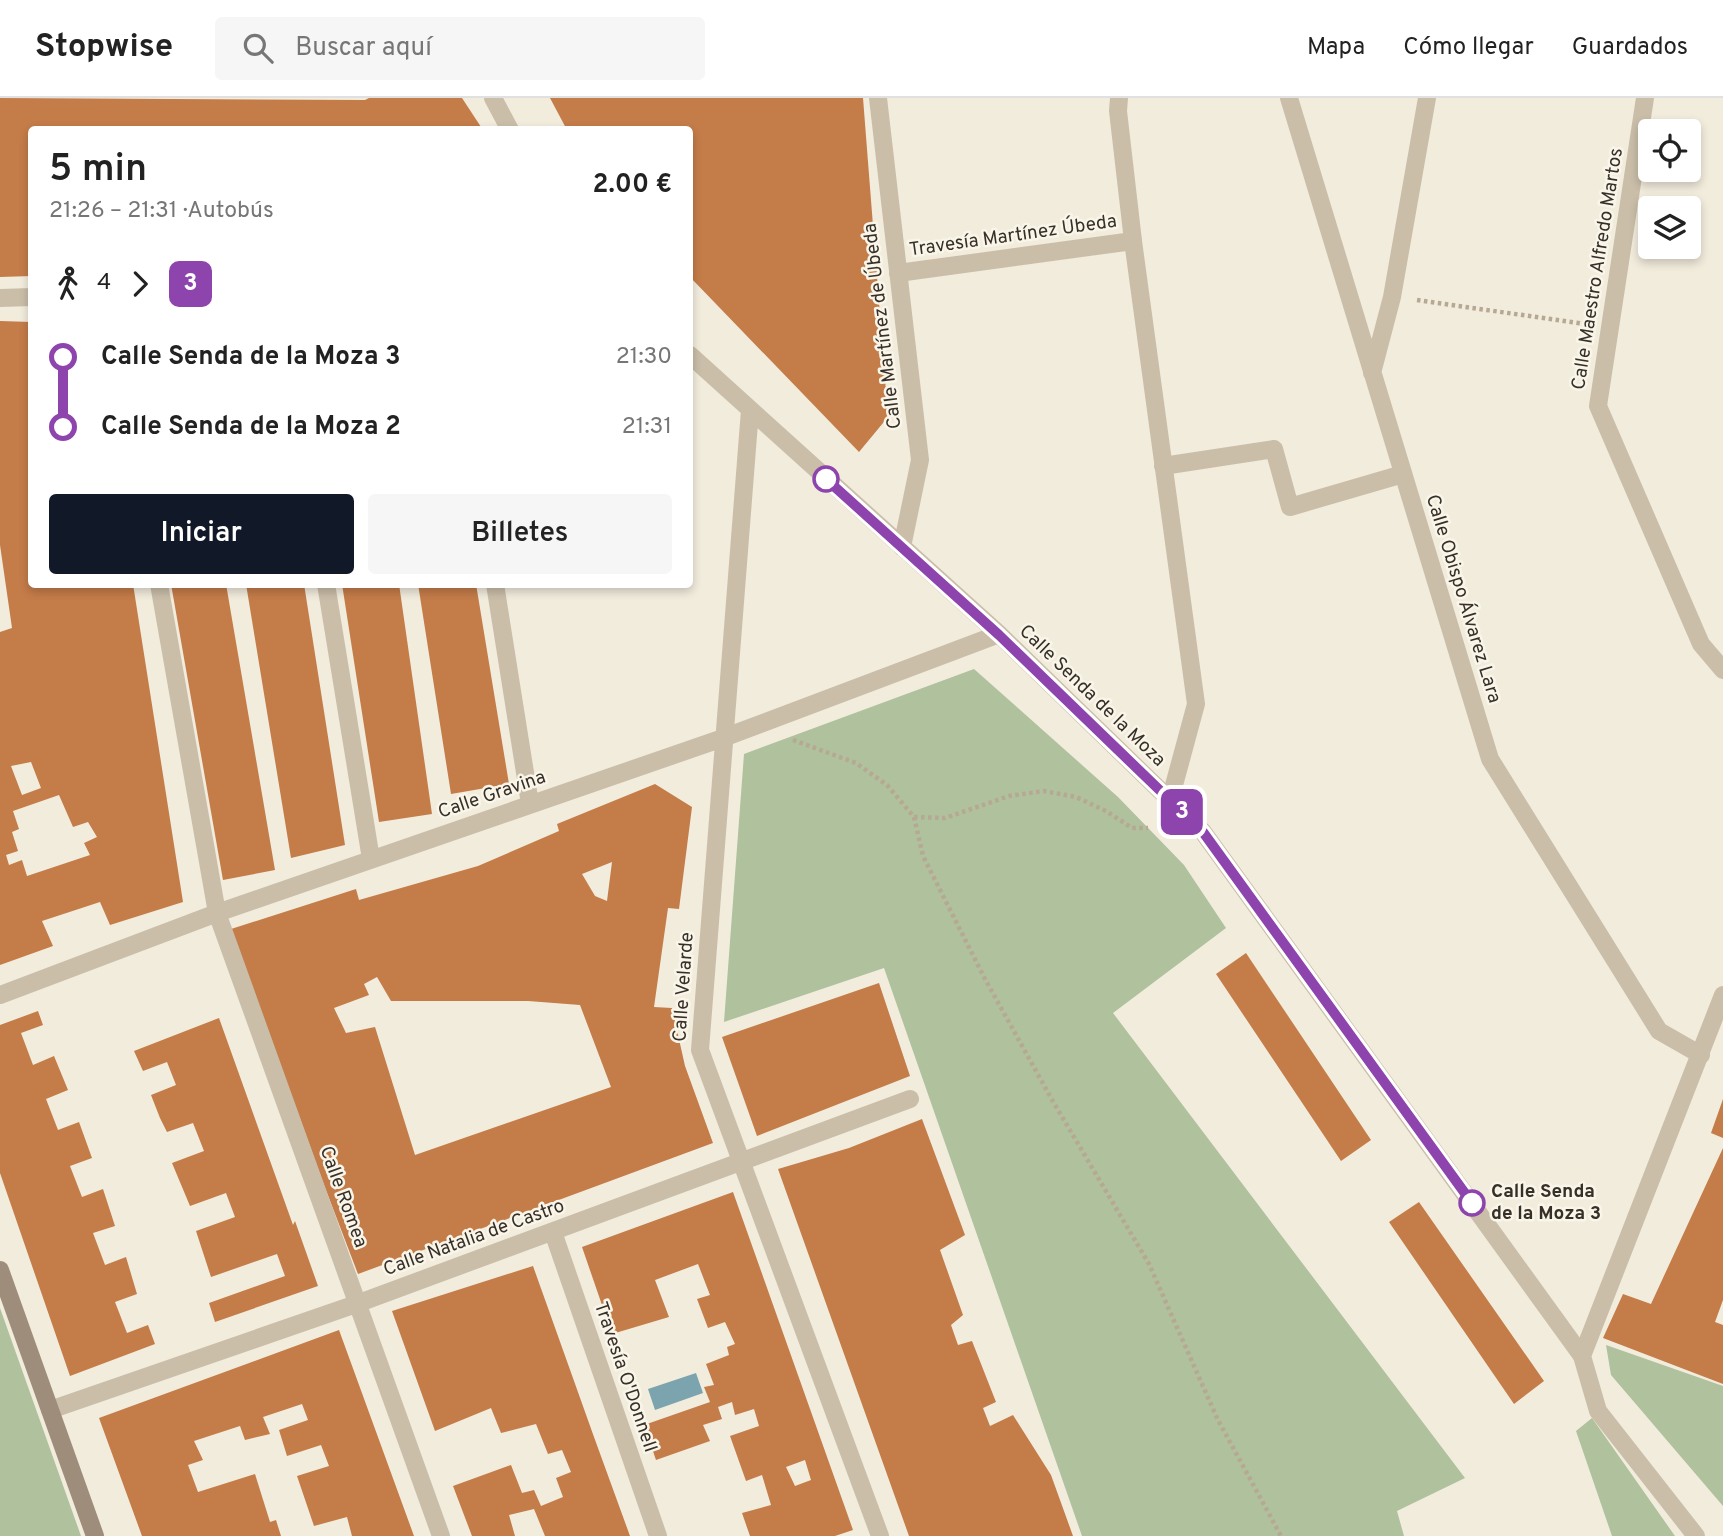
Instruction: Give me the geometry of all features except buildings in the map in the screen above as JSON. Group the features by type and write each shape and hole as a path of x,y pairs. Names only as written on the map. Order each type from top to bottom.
{"main road":[{"path":"0,1270 95,1536"}],"street":[{"path":"493,98 508,126"},
{"name":"Calle Martínez de Úbeda","path":"878,98 920,460 902,547"},
{"path":"1119,98 1118,111 1133,241 1196,704 1170,800"},
{"name":"Calle Obispo Álvarez Lara","path":"1289,98 1490,759 1659,1031 1701,1055"},
{"path":"1372,373 1392,297 1427,98"},
{"name":"Calle Maestro Alfredo Martos","path":"1646,98 1598,406 1701,644 1723,670"},
{"name":"Travesía Martínez Úbeda","path":"898,272 1133,241"},
{"path":"0,298 28,297"},
{"name":"Calle Senda de la Moza","path":"693,358 999,635 1203,832 1582,1356 1598,1410 1696,1536"},
{"name":"Calle Velarde","path":"750,410 700,1050 880,1536"},
{"path":"1163,466 1274,449 1290,507 1403,474"},
{"name":"Calle Romea","path":"160,588 218,912 441,1536"},
{"path":"327,588 371,859"},
{"path":"496,588 530,804"},
{"name":"Calle Gravina","path":"0,995 218,912 723,738 999,635"},
{"path":"1582,1356 1723,995"},
{"name":"Calle Natalia de Castro","path":"50,1410 359,1303 911,1099"},
{"name":"Travesía O'Donnell","path":"553,1232 658,1536"}],"path":[{"path":"1392,297 1611,328"},
{"path":"786,738 856,763 887,785 914,817 923,856 985,979 1051,1098 1149,1264 1217,1418 1281,1536"},
{"path":"914,817 945,818 1009,796 1044,791 1076,797 1106,811 1132,828 1148,828"}],"green space":[{"path":"974,669 1118,797 1184,865 1226,928 1113,1013 1465,1478 1397,1511 1404,1536 1082,1536 884,968 724,1022 744,754"},
{"path":"0,1308 81,1536 0,1536"},
{"path":"1606,1345 1723,1386 1723,1506 1611,1375"},
{"path":"1592,1418 1675,1536 1612,1536 1576,1431"}],"water":[{"path":"696,1373 703,1393 655,1410 648,1389"}],"bus line":[{"name":"3","path":"826,479 999,635 1203,832 1472,1203"}],"place":[{"name":"Calle Senda de la Moza 3","path":"1472,1203"}]}
